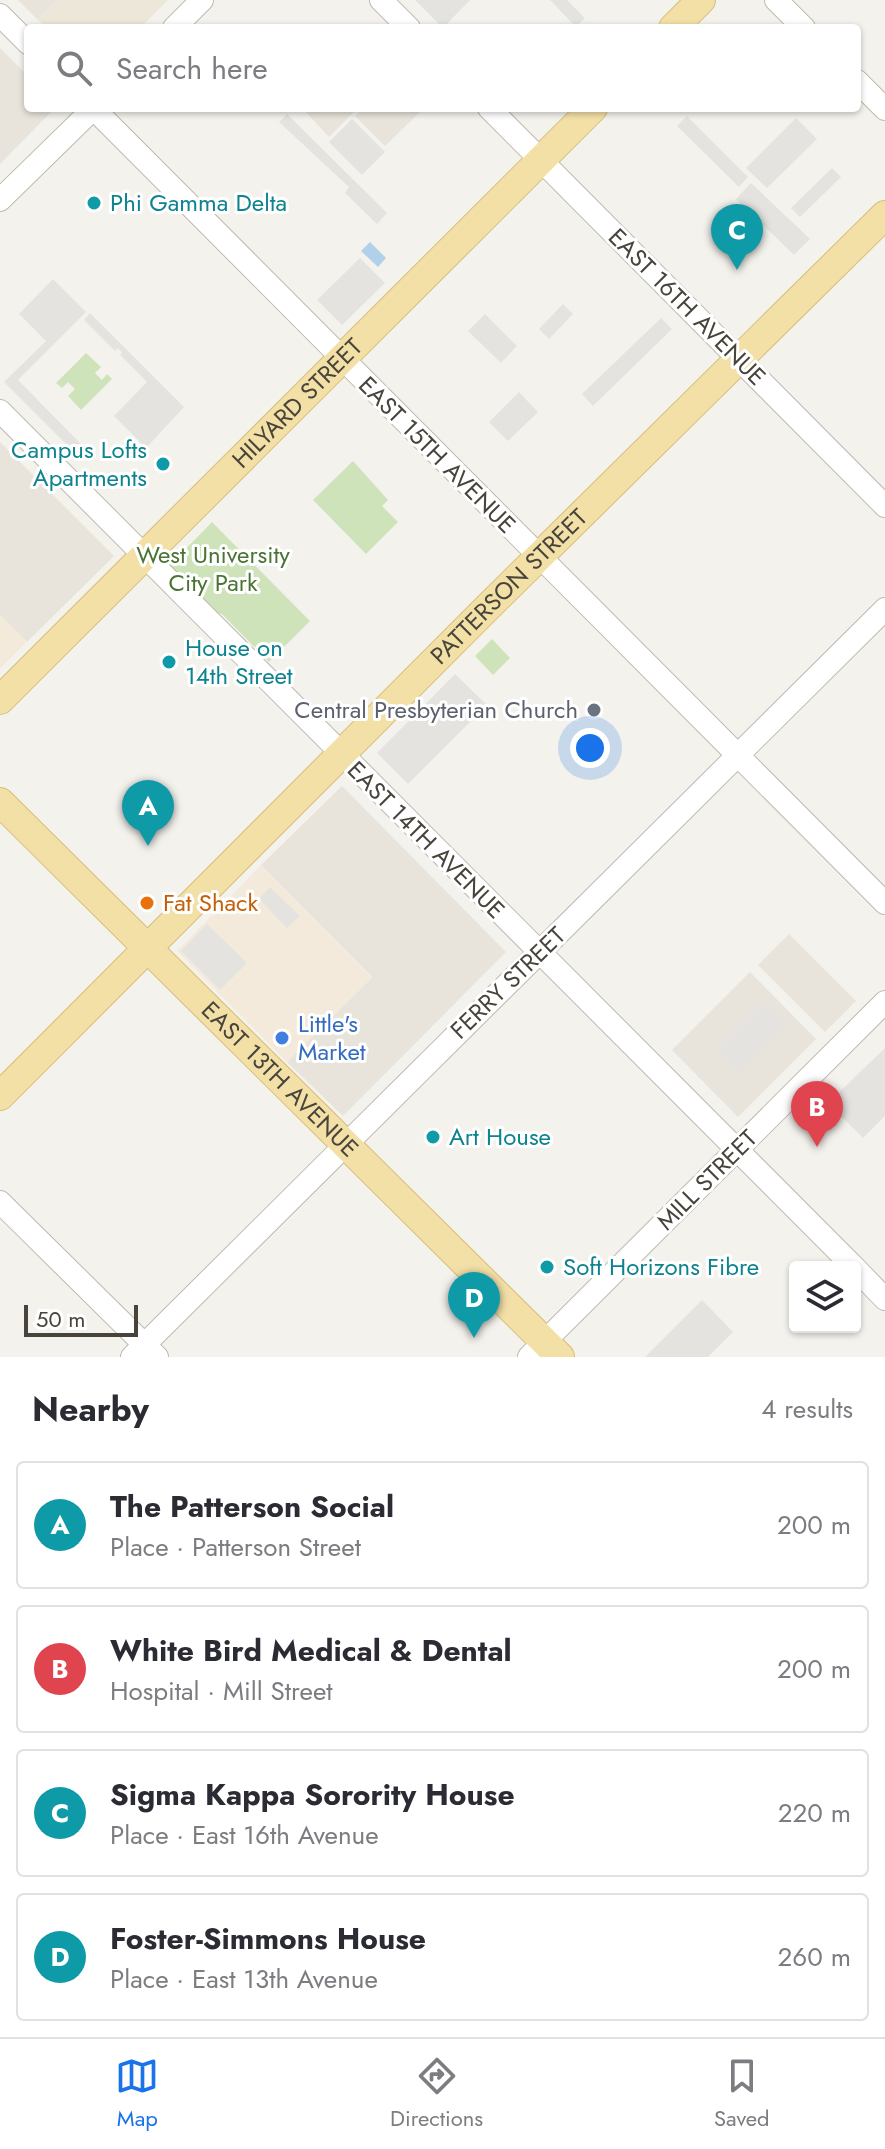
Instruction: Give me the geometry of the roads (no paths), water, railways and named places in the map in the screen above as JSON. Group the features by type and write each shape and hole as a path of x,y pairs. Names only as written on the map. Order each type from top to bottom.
{"main road":[{"path":"677,24 701,0"},
{"name":"HILYARD STREET","path":"0,700 589,112"},
{"name":"PATTERSON STREET","path":"0,1096 885,215"},
{"name":"EAST 13TH AVENUE","path":"0,802 344,1145 544,1352"}],"street":[{"path":"178,24 202,0"},
{"path":"381,0 405,24"},
{"path":"776,0 800,24"},
{"path":"0,15 24,39"},
{"path":"861,85 885,109"},
{"path":"0,200 89,112"},
{"name":"EAST 15TH AVENUE","path":"97,112 885,903"},
{"name":"EAST 16TH AVENUE","path":"493,112 885,506"},
{"name":"EAST 14TH AVENUE","path":"0,411 847,1261"},
{"name":"FERRY STREET","path":"144,1353 344,1145 885,609"},
{"name":"MILL STREET","path":"544,1352 737,1150 885,1002"},
{"path":"0,1202 144,1353"},
{"name":"EAST 14TH AVENUE","path":"861,1275 885,1299"}],"water":[{"path":"370,242 386,258 378,267 361,251"}],"place":[{"name":"Phi Gamma Delta","path":"94,203"},
{"name":"Sigma Kappa Sorority House","path":"737,270"},
{"name":"Campus Lofts Apartments","path":"163,464"},
{"name":"House on 14th Street","path":"169,662"},
{"name":"Central Presbyterian Church","path":"594,710"},
{"name":"The Patterson Social","path":"148,846"},
{"name":"Fat Shack","path":"147,903"},
{"name":"Little's Market","path":"282,1038"},
{"name":"Art House","path":"433,1137"},
{"name":"White Bird Medical & Dental","path":"817,1147"},
{"name":"Soft Horizons Fibre","path":"547,1267"},
{"name":"Foster-Simmons House","path":"474,1338"}],"park label":[{"name":"West University City Park","path":"213,569"}]}
